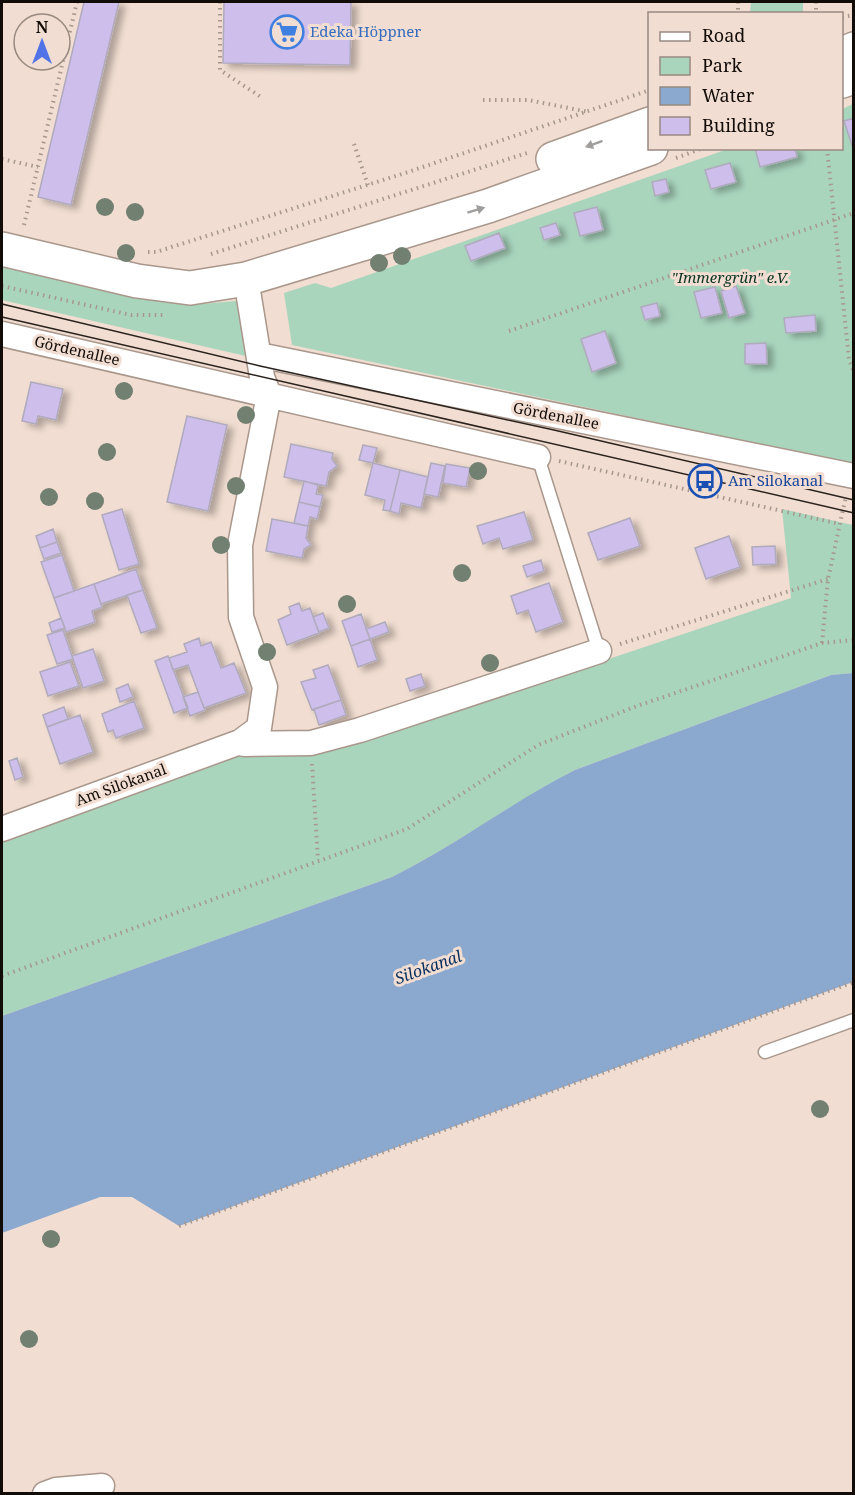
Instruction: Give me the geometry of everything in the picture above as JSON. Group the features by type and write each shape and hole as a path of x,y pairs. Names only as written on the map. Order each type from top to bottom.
{"street":[{"path":"320,257 403,213 648,125"},
{"path":"7,236 138,281 190,288 246,279 320,257 488,206 648,149"},
{"name":"Am Silokanal","path":"2,828 240,742 260,728 265,687 241,617 240,545 269,395 262,377 246,279"},
{"name":"Gördenallee","path":"2,334 538,457"},
{"name":"Gördenallee","path":"259,355 852,476"},
{"name":"Am Silokanal","path":"240,742 244,744 311,743 360,730 598,651"},
{"path":"45,1494 56,1490 102,1486"}],"lane":[{"path":"538,457 598,651"},
{"path":"765,1052 854,1020"}],"path":[{"path":"7,236 24,225 77,2"},
{"path":"220,2 220,70 261,97"},
{"path":"146,252 156,252 368,185 648,91"},
{"path":"483,100 528,100 590,112"},
{"path":"354,144 368,185"},
{"path":"201,257 537,149"},
{"path":"828,150 833,220 849,359 854,373"},
{"path":"2,159 38,167"},
{"path":"509,331 854,213"},
{"path":"24,225 35,228"},
{"path":"538,457 840,524"},
{"path":"822,643 828,579 852,476"},
{"path":"598,651 828,579"},
{"path":"2,976 407,828 538,746 637,706 822,643 854,640"},
{"path":"311,743 318,860"},
{"path":"179,1226 854,982"}],"green space":[{"path":"751,2 803,2 803,12 750,12"},
{"name":"\"Immergrün\" e.V.","path":"853,104 853,464 292,345 284,293 315,283 331,288 725,150 843,150 843,109"},
{"path":"2,265 140,298 190,305 236,301 243,309 250,357 2,300"},
{"path":"782,509 853,525 853,673 831,675 575,770 392,877 2,1016 2,840 234,754 534,684 791,598"}],"water":[{"name":"Silokanal","path":"853,673 853,982 179,1226 132,1197 100,1197 2,1233 2,1016 392,877 575,770 831,675"}],"building":[{"path":"84,2 119,2 71,205 38,197 67,72 72,72 72,53"},
{"name":"Edeka Höppner","path":"224,2 351,2 350,65 223,63"},
{"path":"854,118 854,145 852,145 844,121"},
{"path":"756,150 795,150 797,157 760,167"},
{"path":"730,163 736,182 711,189 705,170"},
{"path":"666,179 669,192 655,196 652,182"},
{"path":"597,207 603,230 580,236 574,213"},
{"path":"556,223 560,235 544,240 540,228"},
{"path":"499,233 505,248 471,261 465,246"},
{"path":"736,286 745,313 729,318 721,291"},
{"path":"715,287 722,313 701,318 694,292"},
{"path":"657,303 660,316 645,320 641,307"},
{"path":"815,315 816,331 786,333 784,318"},
{"path":"605,331 616,363 592,372 581,339"},
{"path":"766,343 767,364 745,364 745,344"},
{"path":"31,382 63,389 56,420 38,416 36,424 22,421"},
{"path":"187,416 227,425 208,511 167,502"},
{"path":"291,444 333,453 332,459 337,466 329,472 326,486 284,477"},
{"path":"363,445 377,448 373,463 359,460"},
{"path":"373,463 400,470 390,511 383,510 385,500 365,495"},
{"path":"431,463 445,466 438,497 424,494"},
{"path":"446,464 470,468 466,487 443,483"},
{"path":"400,470 428,477 421,508 401,503 399,514 390,511"},
{"path":"304,481 318,485 316,494 323,495 320,507 299,502"},
{"path":"299,502 320,507 317,519 310,517 308,526 294,523"},
{"path":"122,509 139,564 119,570 102,515"},
{"path":"524,512 533,540 503,549 499,538 483,544 477,526"},
{"path":"630,518 640,546 598,560 588,533"},
{"path":"272,519 308,526 306,538 311,545 304,549 302,558 266,551"},
{"path":"53,529 57,542 40,548 36,536"},
{"path":"729,536 740,567 706,579 695,548"},
{"path":"57,542 61,553 44,559 40,548"},
{"path":"775,546 776,564 753,565 752,547"},
{"path":"62,555 74,591 54,598 41,562"},
{"path":"541,560 544,571 527,577 523,566"},
{"path":"136,569 143,590 101,604 94,584"},
{"path":"549,583 563,622 536,632 528,610 517,614 511,596"},
{"path":"94,584 102,607 92,611 95,622 66,632 54,598"},
{"path":"143,590 157,628 141,633 127,595"},
{"path":"299,603 302,611 310,608 319,633 287,645 278,620 291,614 289,607"},
{"path":"323,613 329,628 319,632 313,617"},
{"path":"361,614 370,639 351,646 342,621"},
{"path":"61,618 65,628 52,632 49,623"},
{"path":"385,622 389,632 370,639 366,629"},
{"path":"63,630 73,659 57,664 47,635"},
{"path":"199,638 201,646 211,642 221,668 234,663 246,693 204,708 188,665 173,670 169,658 187,652 184,644"},
{"path":"370,639 377,660 358,667 351,646"},
{"path":"93,649 104,681 83,688 72,656"},
{"path":"168,656 188,708 174,713 155,661"},
{"path":"70,662 79,686 48,696 40,672"},
{"path":"328,665 341,700 312,710 301,682 316,678 313,670"},
{"path":"421,674 425,686 410,691 406,679"},
{"path":"128,684 133,697 120,702 116,689"},
{"path":"198,692 205,710 190,716 183,697"},
{"path":"341,700 346,715 319,725 314,709"},
{"path":"134,701 144,728 116,738 113,730 108,732 102,714"},
{"path":"64,707 68,719 47,727 43,715"},
{"path":"80,715 93,752 60,764 47,727"},
{"path":"17,758 23,777 15,780 9,761"}],"tram line":[{"path":"2,304 260,366 554,430 854,500"},
{"path":"2,317 854,513"}],"place":[{"name":"Edeka Höppner","path":"287,32"},
{"name":"Am Silokanal","path":"705,481"}]}
